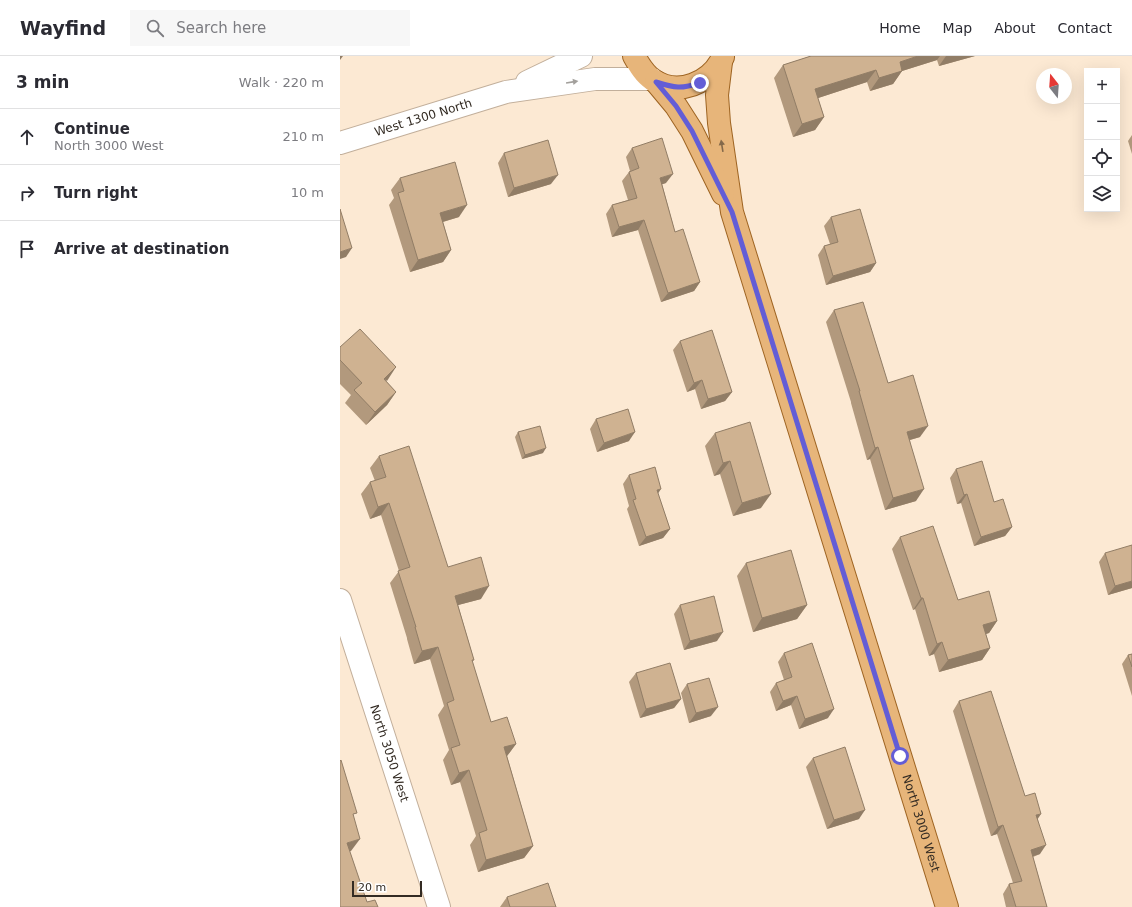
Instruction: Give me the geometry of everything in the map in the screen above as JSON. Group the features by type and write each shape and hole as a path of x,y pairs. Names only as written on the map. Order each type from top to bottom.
{"main road":[{"name":"North 3000 West","path":"634,56 640,68 654,81 676,106 692,131 732,212"},
{"name":"North 3000 West","path":"722,59 717,95 719,123 732,212 947,907"},
{"path":"654,81 670,87 686,87 700,83 712,74 722,59"}],"street":[{"name":"West 1300 North","path":"340,143 506,92 581,56"},
{"name":"West 1300 North","path":"506,92 595,79 654,81"},
{"name":"North 3050 West","path":"340,600 439,907"}],"building":[{"path":"811,56 918,56 900,62 902,71 879,78 876,70 815,89 824,117 802,124 783,65"},
{"path":"662,138 673,174 660,178 675,232 683,229 700,282 668,293 644,220 619,227 612,205 637,198 629,172 639,168 632,148"},
{"path":"548,140 558,175 514,188 504,153"},
{"path":"455,162 467,205 440,213 451,250 418,260 398,193 404,191 400,178"},
{"path":"340,209 352,248 340,252"},
{"path":"860,209 876,263 833,276 824,246 838,242 831,217"},
{"path":"863,302 888,383 913,375 928,426 907,432 924,489 893,498 878,447 875,448 860,391 834,310"},
{"path":"360,329 396,367 384,379 396,392 375,412 354,390 362,383 340,360 340,347"},
{"path":"712,330 732,392 708,399 702,380 694,383 680,341"},
{"path":"628,409 635,432 604,443 596,419"},
{"path":"750,422 771,494 742,503 730,461 723,463 715,433"},
{"path":"540,426 546,448 525,455 518,432"},
{"path":"409,446 448,567 481,557 489,586 455,596 474,660 472,660 491,722 507,717 516,744 504,747 533,846 486,860 479,833 487,830 469,770 459,773 451,748 460,745 447,703 454,700 438,647 422,651 398,571 410,567 389,503 378,507 370,482 386,477 379,456"},
{"path":"982,461 994,502 1003,499 1012,527 981,537 967,494 964,495 956,469"},
{"path":"655,467 661,489 657,490 670,529 646,537 633,500 636,499 629,475"},
{"path":"933,526 958,600 989,591 997,621 983,625 990,648 948,660 942,642 937,644 923,598 921,598 900,537"},
{"path":"1132,545 1132,581 1115,586 1105,553"},
{"path":"791,550 807,605 762,618 746,563"},
{"path":"714,596 723,632 690,641 680,605"},
{"path":"812,643 834,709 805,719 797,696 783,701 776,683 792,677 784,653"},
{"path":"1132,654 1132,667 1128,655"},
{"path":"670,663 681,699 646,709 636,673"},
{"path":"709,678 718,707 696,713 687,684"},
{"path":"991,691 1025,796 1035,793 1041,814 1036,815 1046,845 1031,850 1047,907 1016,907 1009,884 1022,881 1003,825 998,827 959,701"},
{"path":"845,747 865,810 834,820 813,758"},
{"path":"341,760 357,813 353,814 360,839 347,843 367,902 375,900 378,907 340,907"},
{"path":"548,883 556,907 510,907 507,897"}],"route":[{"path":"700,83 686,87 670,87 656,82 676,106 692,131 732,212 900,756"}]}
